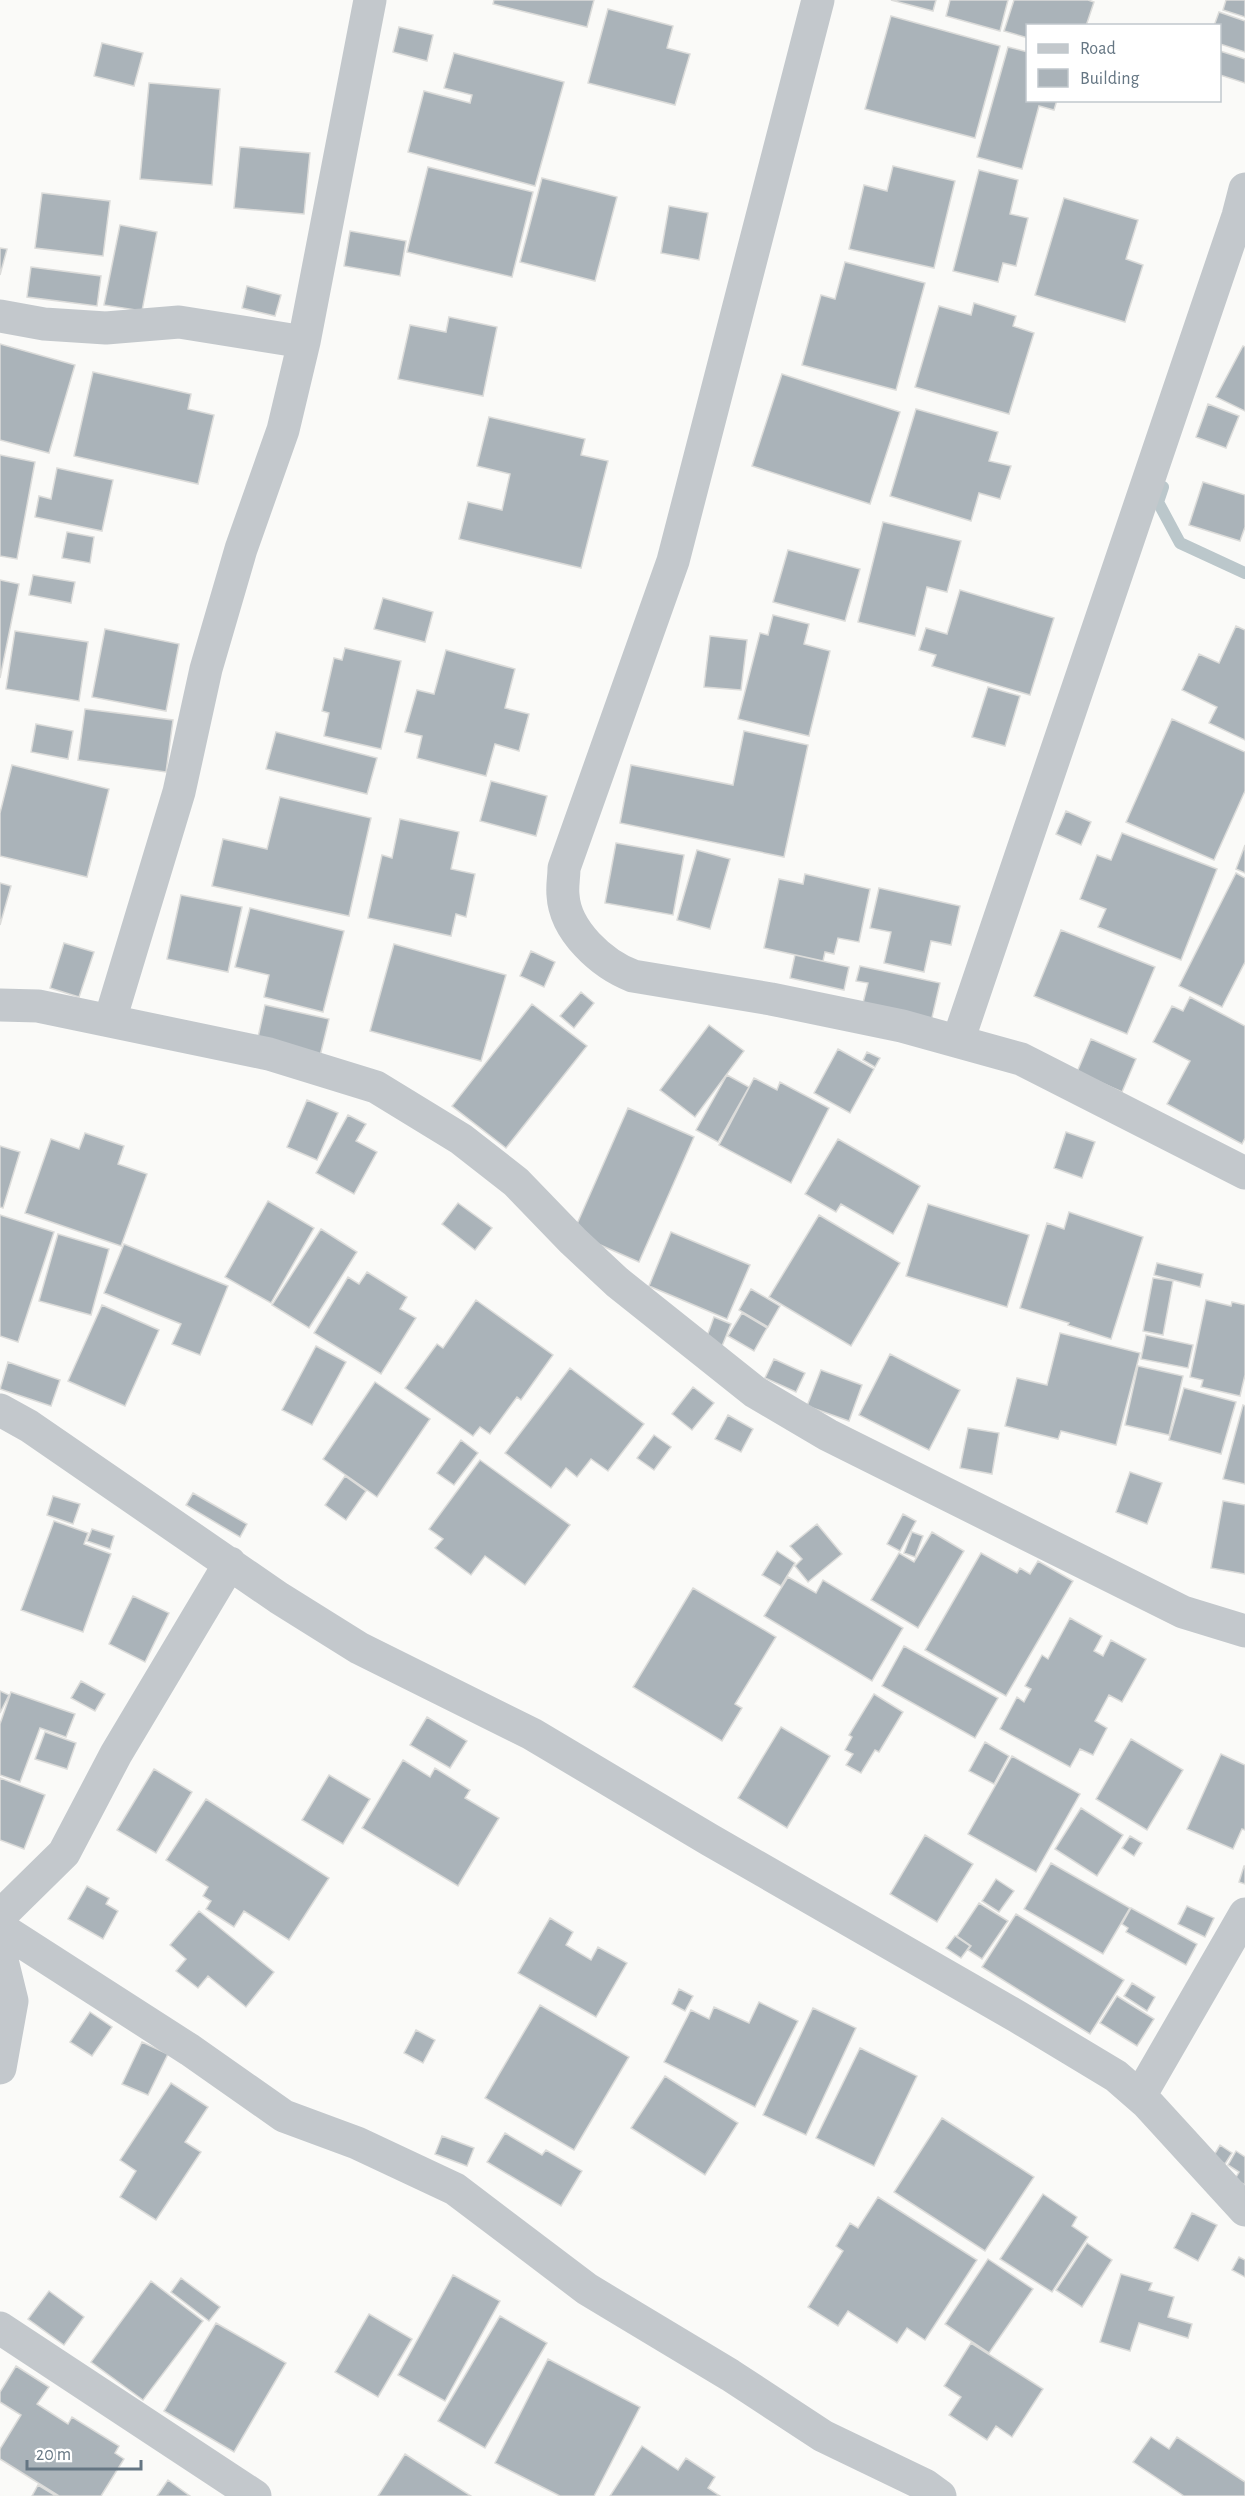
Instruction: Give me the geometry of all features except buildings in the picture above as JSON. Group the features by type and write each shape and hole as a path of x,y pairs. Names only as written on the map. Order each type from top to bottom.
{"street":[{"path":"110,1020 179,792 206,669 241,549 283,430 304,342 370,0"},
{"path":"818,0 673,561 564,867 563,896 568,915 584,940 600,958 617,970 633,976 771,999 902,1026 1021,1059 1245,1173"},
{"path":"958,1041 1243,208"},
{"path":"0,316 44,324 106,328 179,322 304,342"},
{"path":"0,1005 38,1005 269,1054 376,1087 462,1139 516,1182 573,1241 617,1282 755,1392 828,1435 1183,1612 1245,1631"},
{"path":"0,1410 29,1426 359,1648 532,1734 1116,2076 1140,2096 1245,2210"},
{"path":"0,1916 63,1853 116,1754 230,1563"},
{"path":"1140,2096 1245,1914"},
{"path":"0,1928 190,2050 284,2116 357,2143 455,2189 588,2289 730,2375 823,2436 925,2485 940,2496"},
{"path":"0,1952 12,2001 0,2068"},
{"path":"0,2328 255,2496"}],"waterway":[{"path":"1163,487 1158,502 1180,543 1245,573"}]}
